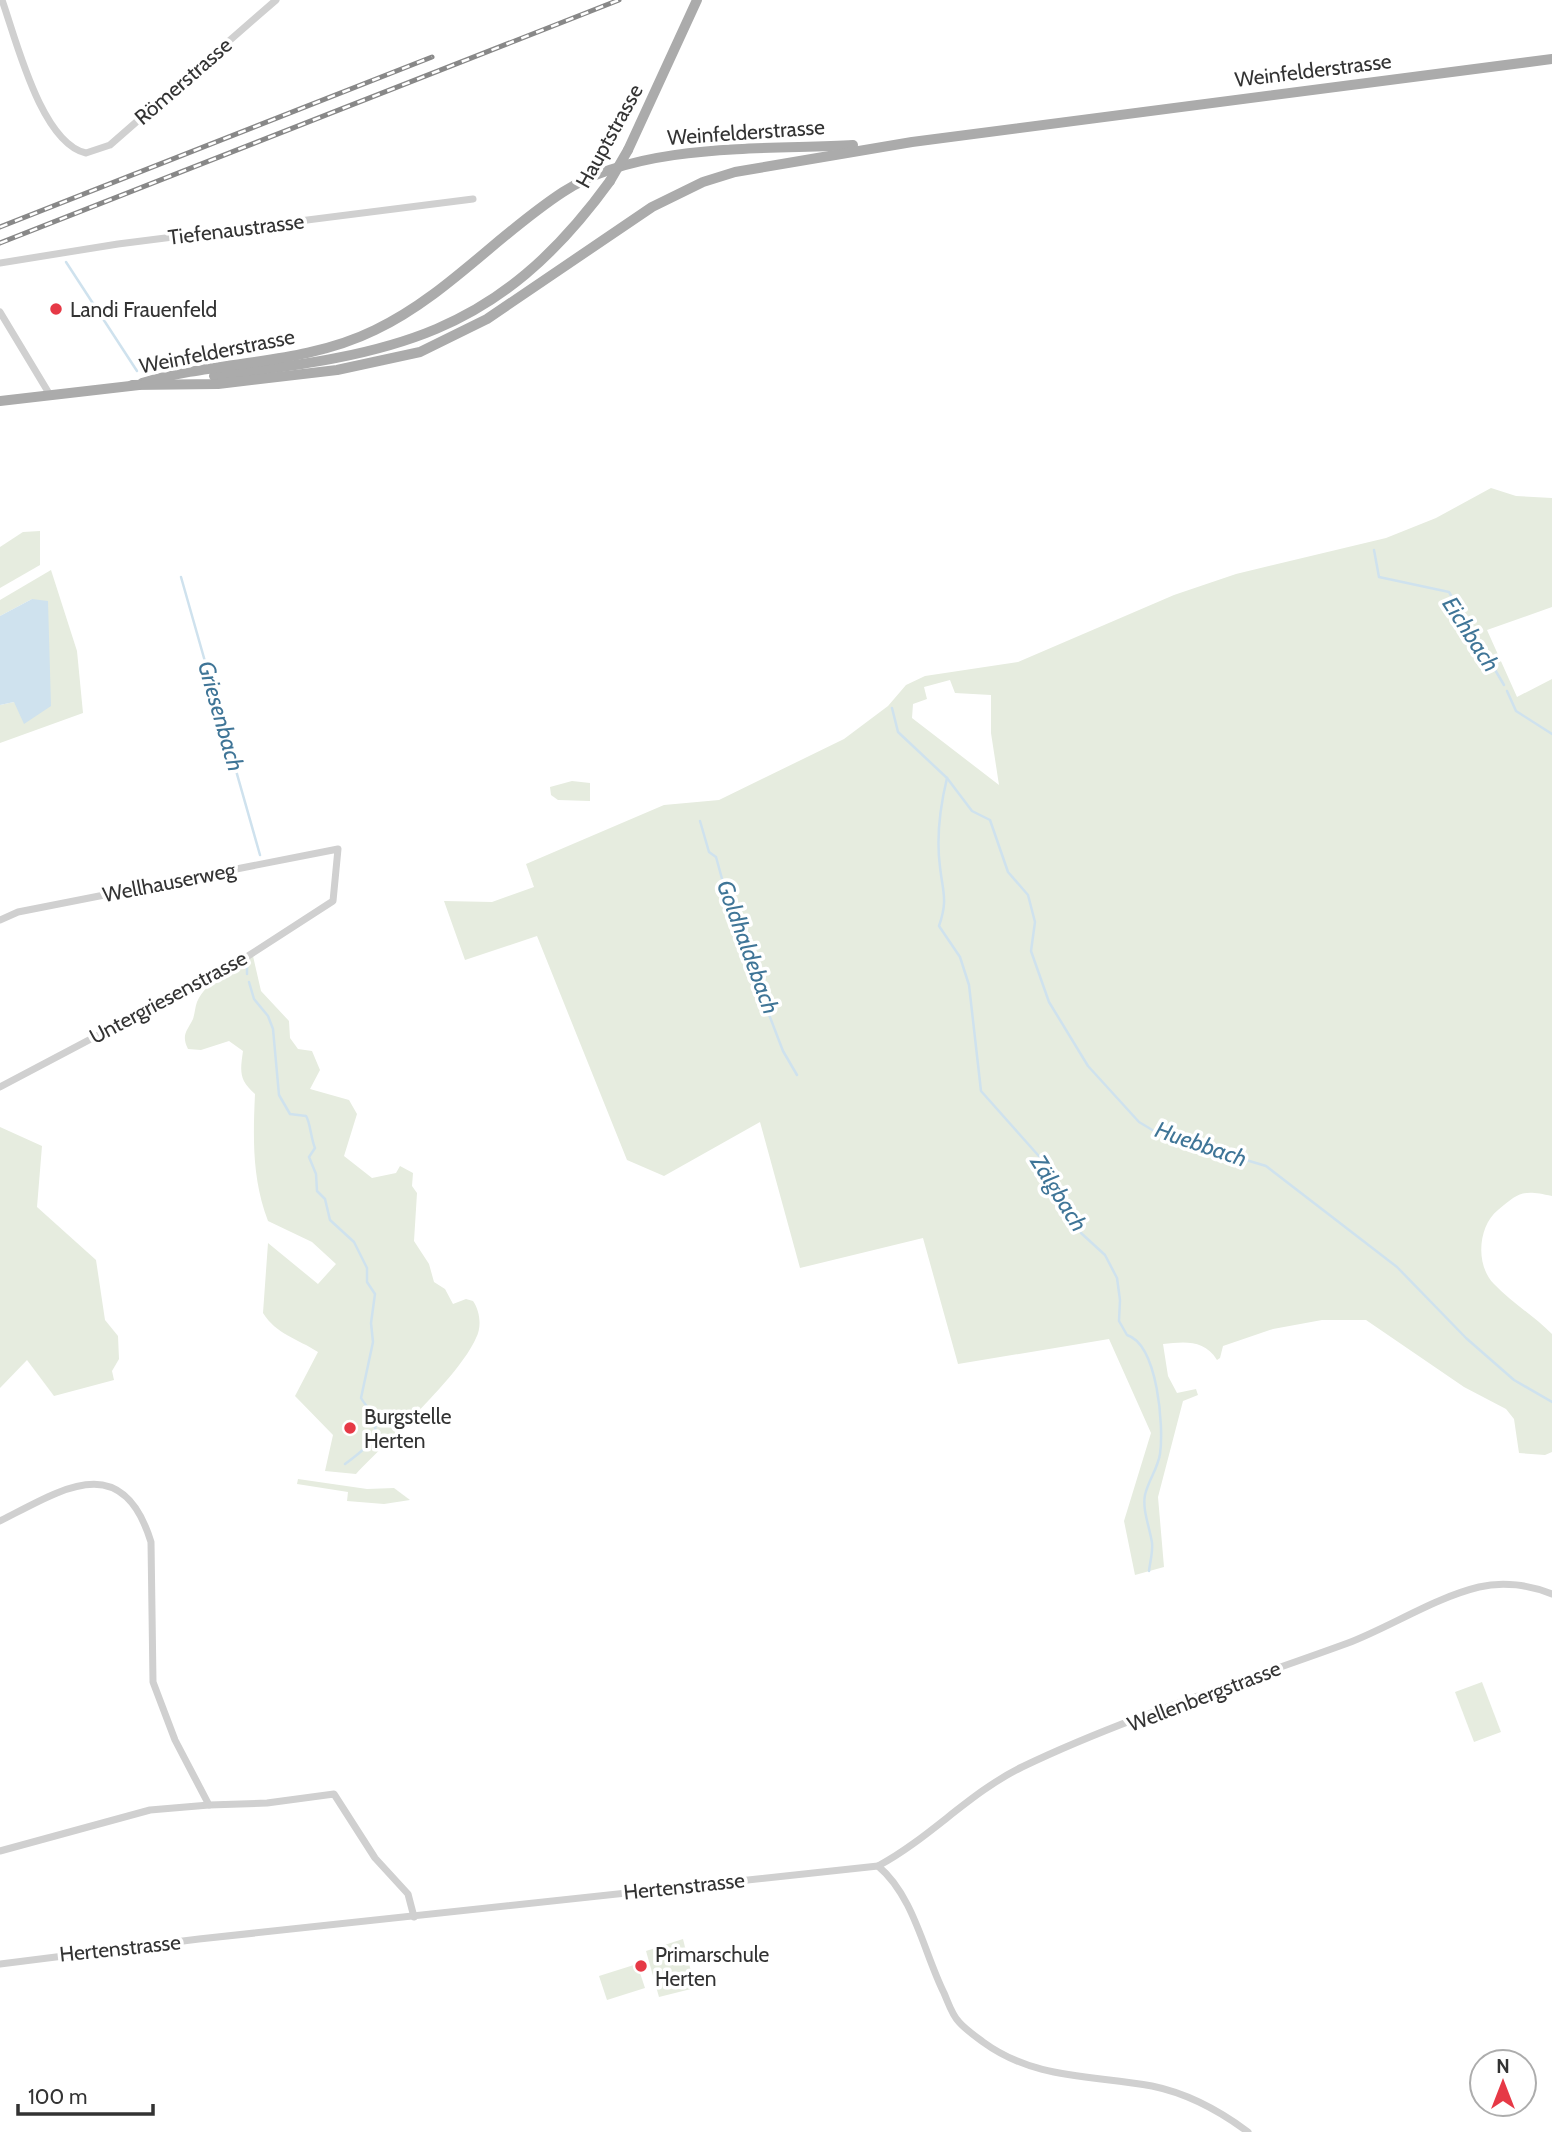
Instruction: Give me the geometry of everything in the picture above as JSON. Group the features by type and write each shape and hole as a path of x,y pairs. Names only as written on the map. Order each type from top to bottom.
{"main road":[{"name":"Hauptstrasse","path":"132,386 316,363 390,348 423,336 484,305 521,279 562,240 610,181 628,150 696,0"},
{"name":"Weinfelderstrasse","path":"132,386 218,384 337,370 420,352 487,319 617,229 664,200 703,182 772,164 912,142 1552,59"},
{"name":"Weinfelderstrasse","path":"132,386 192,371 311,352 373,331 441,291 565,190 630,162 677,155 912,142"},
{"path":"0,401 132,386"}],"street":[{"name":"Römerstrasse","path":"2,0 34,93 66,141 86,153 110,145 276,0"},
{"name":"Tiefenaustrasse","path":"0,263 118,244 473,199"},
{"path":"0,312 50,395"},
{"name":"Untergriesenstrasse","path":"0,1087 248,956 333,901 338,849"},
{"name":"Wellhauserweg","path":"0,920 18,912 338,849"},
{"path":"0,1521 54,1494 82,1484 108,1484 124,1493 146,1525 151,1542 152,1682 175,1740 209,1805"},
{"name":"Wellenbergstrasse","path":"878,1866 908,1849 978,1792 1022,1767 1132,1722 1368,1635 1462,1592 1482,1587 1514,1585 1552,1594"},
{"path":"0,1851 150,1810 267,1803 334,1794 375,1858 408,1894 414,1917"},
{"path":"878,1866 889,1875 914,1922 957,2021 984,2043 1018,2063 1054,2074 1154,2086 1176,2093 1209,2107 1248,2132"},
{"name":"Hertenstrasse","path":"0,1964 878,1866"}],"shaded area":[{"path":"1491,488 1516,496 1552,498 1552,607 1487,630 1517,697 1552,679 1552,1196 1528,1193 1512,1199 1491,1217 1481,1246 1484,1267 1494,1284 1552,1334 1552,1452 1545,1455 1519,1453 1514,1419 1506,1409 1464,1387 1366,1320 1322,1320 1273,1329 1223,1346 1217,1360 1200,1345 1163,1344 1168,1376 1177,1393 1196,1389 1198,1395 1183,1401 1158,1497 1164,1567 1135,1575 1124,1521 1151,1433 1109,1339 958,1364 923,1238 800,1268 760,1122 664,1176 627,1160 537,936 465,960 444,901 492,902 534,887 526,864 664,805 719,800 844,739 888,706 906,685 925,676 1018,662 1174,595 1236,574 1386,538 1436,518","holes":["950,680 955,693 991,695 991,733 999,785 912,718 913,704 927,699 924,687"]},
{"path":"40,531 40,565 0,588 0,547 23,532"},
{"path":"51,570 77,651 83,713 0,743 0,705 14,702 32,599 0,616 0,600"},
{"path":"572,781 590,783 590,801 558,800 551,795 550,787"},
{"path":"253,956 261,991 289,1021 290,1038 298,1049 312,1051 320,1070 310,1089 349,1100 357,1114 344,1156 372,1178 396,1173 400,1166 413,1173 412,1186 417,1193 414,1241 429,1264 434,1282 445,1289 453,1304 466,1299 473,1301 479,1314 478,1334 455,1371 356,1474 325,1471 333,1435 295,1396 318,1352 281,1331 263,1313 268,1243 318,1284 336,1264 312,1242 268,1221 256,1174 255,1094 242,1075 243,1051 229,1041 201,1050 188,1049 185,1040 201,994 221,975"},
{"path":"0,1127 42,1146 37,1207 96,1260 105,1320 118,1336 119,1359 112,1371 114,1380 54,1396 27,1360 0,1388"},
{"path":"298,1479 367,1489 394,1488 410,1500 384,1504 347,1501 348,1492 297,1484"},
{"path":"1482,1682 1501,1732 1474,1742 1455,1692"},
{"path":"683,1939 695,1988 659,1997 646,1951"},
{"path":"637,1964 645,1988 607,2000 599,1976"}],"water":[{"path":"32,599 48,601 51,706 24,724 14,702 0,705 0,616"}],"waterway":[{"name":"Griesenbach","path":"66,262 137,371"},
{"name":"Eichbach","path":"1374,550 1379,577 1449,592 1504,685"},
{"name":"Griesenbach","path":"181,577 260,855"},
{"name":"Eichbach","path":"1507,691 1516,711 1552,734"},
{"name":"Huebbach","path":"892,708 898,732 947,778 972,811 990,820 1008,872 1028,895 1035,922 1031,951 1049,1002 1088,1066 1139,1122 1159,1134 1266,1166 1397,1267 1466,1338 1514,1380 1552,1402"},
{"name":"Zälgbach","path":"947,778 939,833 944,903 939,926 960,957 969,985 981,1091 1045,1163 1081,1233 1105,1255 1117,1278 1119,1321 1127,1335 1137,1342 1146,1354 1157,1388 1161,1442 1159,1459 1144,1501 1152,1543 1149,1571"},
{"name":"Goldhaldebach","path":"700,821 709,852 716,857 735,926 783,1051 797,1075"},
{"path":"247,962 247,974"},
{"name":"Griesenbach","path":"249,982 254,999 268,1016 273,1029 279,1095 290,1114 306,1116 309,1122 315,1148 309,1157 316,1174 317,1191 325,1199 330,1220 354,1242 367,1268 367,1282 375,1294 371,1323 373,1342 361,1398 374,1418 375,1433 368,1445 345,1464"}],"railway":[{"path":"0,243 619,0"},
{"path":"0,227 432,57"}],"place":[{"name":"Landi Frauenfeld","path":"56,309"},
{"name":"Burgstelle Herten","path":"350,1428"},
{"name":"Primarschule Herten","path":"641,1966"}]}
